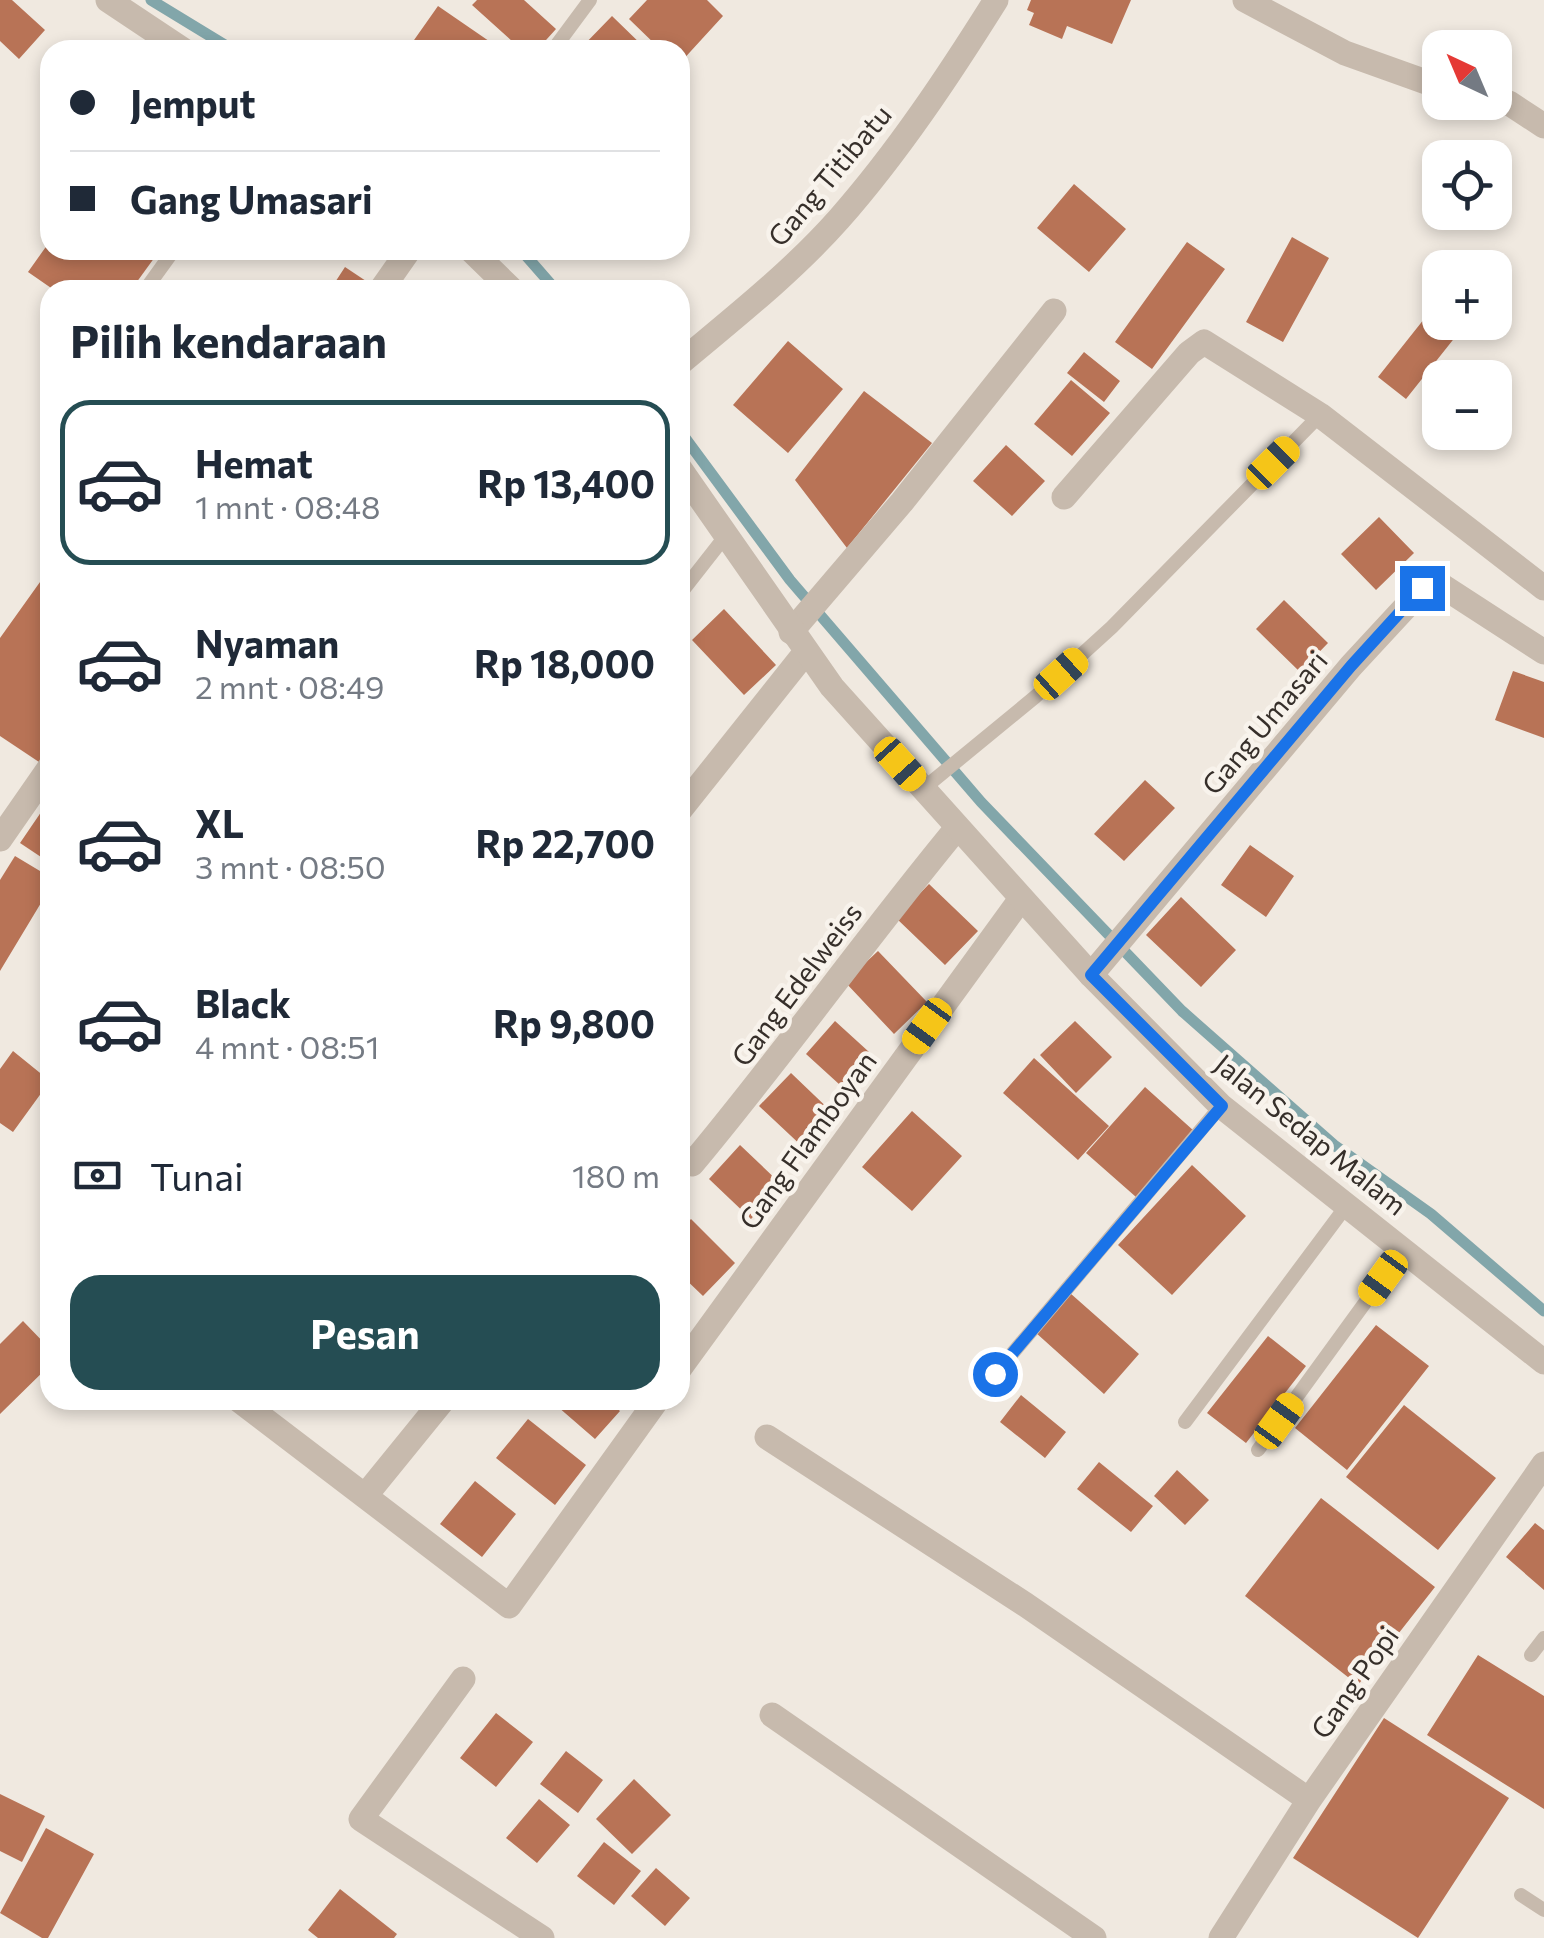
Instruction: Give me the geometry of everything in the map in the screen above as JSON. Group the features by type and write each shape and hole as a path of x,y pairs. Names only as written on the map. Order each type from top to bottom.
{"street":[{"path":"108,0 168,40"},
{"name":"Gang Titibatu","path":"690,355 784,275 839,219 894,152 996,0"},
{"path":"1244,0 1345,53 1422,81"},
{"path":"1512,105 1544,126"},
{"path":"481,260 502,280"},
{"path":"690,795 805,625 1054,310"},
{"path":"1064,497 1189,353 1204,342 1320,415 1544,588"},
{"name":"Jalan Sedap Malam","path":"690,483 727,534 931,782 957,828 1091,975 1222,1106 1544,1362"},
{"name":"Gang Umasari","path":"1091,975 1351,666 1422,588 1436,582 1544,652"},
{"path":"0,840 40,782"},
{"name":"Gang Edelweiss","path":"690,1162 786,1052 881,920 957,828"},
{"name":"Gang Flamboyan","path":"690,1354 1020,900"},
{"path":"252,1410 509,1606 650,1410"},
{"path":"365,1496 435,1410"},
{"path":"766,1437 1026,1605 1309,1800"},
{"name":"Gang Popi","path":"1221,1938 1309,1800 1544,1464"},
{"path":"463,1679 362,1819 542,1938"},
{"path":"772,1715 1094,1938"}],"lane":[{"path":"560,40 590,0"},
{"path":"931,782 1035,697 1112,627 1320,415"},
{"path":"690,581 727,534"},
{"path":"995,1374 1222,1106"},
{"path":"1185,1422 1347,1204"},
{"path":"1258,1450 1404,1249"},
{"path":"1531,1655 1544,1638"},
{"path":"1521,1895 1544,1910"}],"building":[{"path":"0,0 12,0 45,30 19,59 0,41"},
{"path":"477,0 524,0 556,29 546,40 511,40 472,5"},
{"path":"647,0 707,0 723,16 690,52 690,40 651,40 629,19"},
{"path":"1031,0 1131,0 1112,44 1067,26 1062,39 1029,25 1034,13 1027,10"},
{"path":"438,6 487,40 414,40"},
{"path":"612,16 637,40 589,40"},
{"path":"1074,184 1126,229 1089,272 1037,228"},
{"path":"1292,237 1329,258 1283,342 1246,322"},
{"path":"1187,242 1225,269 1152,369 1115,342"},
{"path":"40,255 40,260 153,260 138,280 40,280 28,272"},
{"path":"345,267 364,280 337,280"},
{"path":"1422,322 1422,340 1453,340 1437,360 1422,360 1422,379 1406,399 1378,377"},
{"path":"788,341 843,389 788,453 733,405"},
{"path":"1084,352 1120,381 1104,402 1067,373"},
{"path":"1071,380 1110,413 1072,456 1034,424"},
{"path":"864,391 932,443 847,548 795,480"},
{"path":"1006,445 1045,481 1012,516 973,481"},
{"path":"1379,517 1414,553 1376,590 1341,554"},
{"path":"40,582 39,762 0,736 0,638"},
{"path":"1284,600 1328,643 1300,672 1256,629"},
{"path":"724,609 776,665 744,695 692,640"},
{"path":"1513,671 1544,682 1544,738 1495,720"},
{"path":"1145,780 1175,808 1124,861 1094,834"},
{"path":"40,814 40,856 20,843"},
{"path":"1250,845 1294,876 1266,917 1221,885"},
{"path":"15,856 40,871 40,905 0,971 0,880"},
{"path":"929,884 978,931 945,965 896,918"},
{"path":"1181,897 1236,950 1201,987 1146,935"},
{"path":"878,951 927,1002 894,1034 845,982"},
{"path":"835,1021 880,1062 851,1095 806,1054"},
{"path":"1075,1021 1112,1057 1076,1093 1040,1055"},
{"path":"13,1051 40,1073 40,1095 13,1132 0,1123 0,1069"},
{"path":"1034,1058 1109,1126 1078,1160 1003,1093"},
{"path":"791,1073 837,1117 806,1150 759,1106"},
{"path":"1145,1087 1194,1131 1136,1197 1086,1153"},
{"path":"912,1111 962,1156 912,1211 862,1167"},
{"path":"740,1145 782,1185 751,1219 709,1179"},
{"path":"1192,1165 1246,1216 1172,1295 1118,1245"},
{"path":"690,1220 735,1263 703,1296 690,1284"},
{"path":"1070,1293 1139,1354 1104,1394 1035,1332"},
{"path":"23,1321 40,1339 40,1375 0,1414 0,1344"},
{"path":"1376,1325 1429,1366 1347,1470 1295,1428"},
{"path":"1268,1336 1306,1366 1246,1443 1207,1413"},
{"path":"1021,1395 1066,1432 1045,1458 1000,1422"},
{"path":"1404,1405 1496,1478 1438,1550 1346,1477"},
{"path":"562,1410 619,1410 595,1439"},
{"path":"528,1419 586,1465 555,1505 496,1458"},
{"path":"1099,1462 1153,1506 1131,1532 1077,1489"},
{"path":"1177,1470 1209,1500 1185,1525 1154,1496"},
{"path":"475,1481 516,1514 482,1557 440,1524"},
{"path":"1321,1498 1435,1587 1358,1685 1245,1596"},
{"path":"1535,1523 1544,1530 1544,1590 1506,1557"},
{"path":"1478,1655 1544,1696 1544,1809 1427,1735"},
{"path":"496,1713 533,1742 496,1787 460,1758"},
{"path":"1384,1718 1509,1798 1418,1938 1293,1858"},
{"path":"566,1751 603,1780 578,1813 540,1784"},
{"path":"634,1779 671,1815 632,1854 596,1819"},
{"path":"0,1794 45,1816 22,1862 0,1851"},
{"path":"539,1799 570,1825 537,1863 506,1838"},
{"path":"46,1828 94,1854 48,1938 42,1938 0,1913"},
{"path":"604,1842 641,1871 614,1905 577,1876"},
{"path":"656,1868 690,1898 665,1926 631,1896"},
{"path":"340,1889 397,1934 394,1938 318,1938 308,1930"}],"waterway":[{"path":"151,0 217,40"},
{"path":"530,260 547,280"},
{"path":"690,445 790,580 981,802 1182,1011 1334,1145 1431,1214 1544,1311"}],"route":[{"path":"995,1374 1222,1106 1091,975 1351,666 1422,588"}]}
